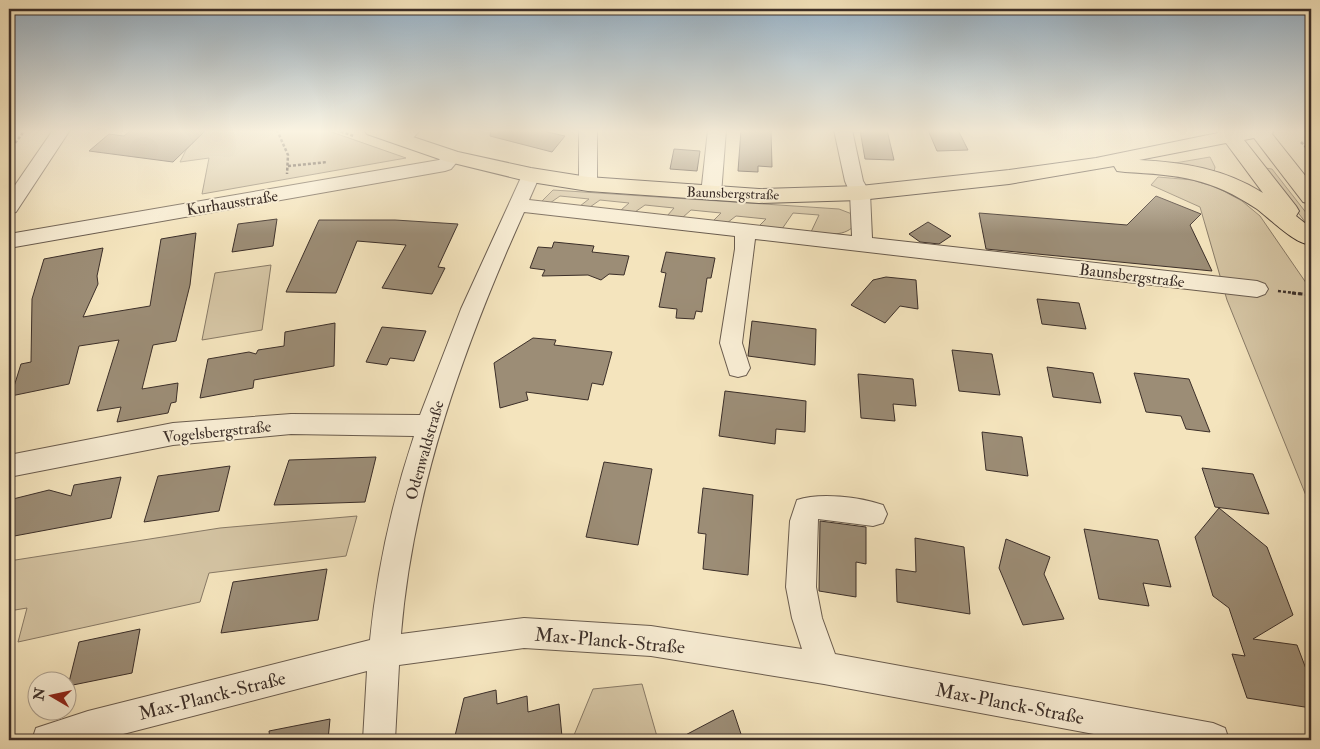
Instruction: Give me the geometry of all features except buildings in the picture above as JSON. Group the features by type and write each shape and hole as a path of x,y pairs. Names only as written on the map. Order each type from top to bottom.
{"main road":[{"name":"Baunsbergstraße","path":"487,165 531,175 588,184 759,196 860,193 1009,177 1090,165"},
{"path":"1110,165 1183,170 1223,181 1257,199 1310,240"},
{"path":"1253,165 1310,240"},
{"path":"1286,165 1311,198"}],"street":[{"path":"9,208 38,165"},
{"name":"Kurhausstraße","path":"9,241 445,165"},
{"path":"588,165 588,184"},
{"path":"711,194 714,165"},
{"path":"851,165 854,181 860,193 862,243"},
{"name":"Odenwaldstraße","path":"379,740 382,652 398,542 428,426 474,303 531,175"},
{"name":"Baunsbergstraße","path":"517,204 1257,289"},
{"path":"738,368 731,343 745,249 745,230"},
{"name":"Vogelsbergstraße","path":"9,466 173,434 291,424 428,426"},
{"path":"824,668 807,618 801,587 804,521 807,509 818,507 873,514"},
{"name":"Max-Planck-Straße","path":"48,740 88,727 382,652 524,633 651,641 824,668 1178,737 1213,740"}],"path":[{"path":"288,166 298,165"},
{"path":"1257,289 1311,295"},
{"path":"1287,740 1297,740"}],"shaded area":[{"path":"208,165 367,165 202,194"},
{"path":"1183,165 1214,165 1214,172"},
{"path":"1265,168 1272,169 1311,219 1311,230"},
{"path":"1158,177 1193,180 1218,188 1242,201 1260,216 1311,290 1311,508 1227,300 1200,207 1151,185"},
{"path":"553,190 839,209 852,214 854,226 844,232 828,234 811,232 819,215 793,213 782,229 759,226 766,219 736,216 727,223 713,221 721,213 691,210 682,218 667,216 674,208 645,205 635,212 621,210 629,203 600,200 590,207 580,206 589,199 560,196 550,203 542,201"},
{"path":"271,265 262,330 202,340 215,273"},
{"path":"357,516 346,556 209,573 200,602 18,642 27,608 9,611 9,561 220,528"},
{"path":"642,684 658,740 572,740 593,689"}]}
